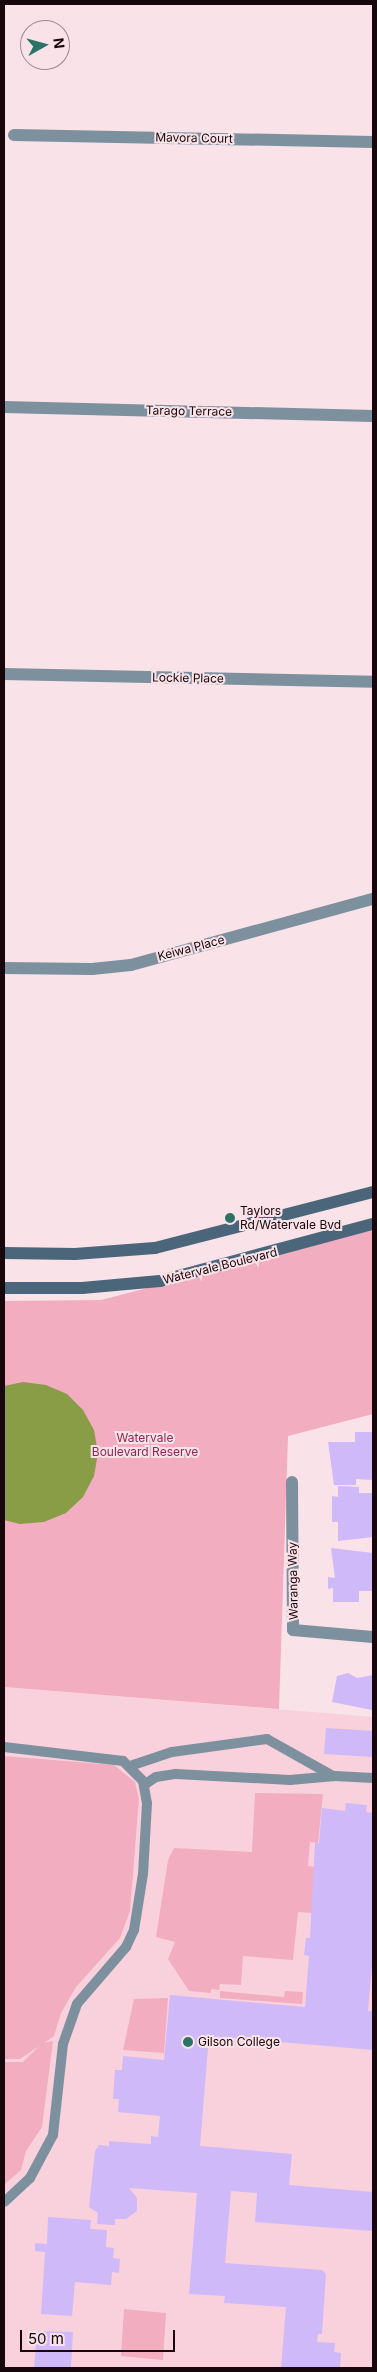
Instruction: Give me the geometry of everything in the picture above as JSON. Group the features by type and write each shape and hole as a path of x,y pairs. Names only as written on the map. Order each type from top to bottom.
{"street":[{"name":"Mavora Court","path":"14,135 373,142"},
{"name":"Tarago Terrace","path":"4,407 373,416"},
{"name":"Lockie Place","path":"4,674 373,682"},
{"name":"Keiwa Place","path":"4,968 92,969 131,964 373,899"},
{"path":"4,1253 75,1254 155,1248 373,1192"},
{"name":"Watervale Boulevard","path":"4,1288 82,1288 160,1281 373,1224"},
{"name":"Waranga Way","path":"292,1482 294,1630 373,1637"}],"lane":[{"path":"130,1766 172,1752 267,1739 335,1776"},
{"path":"4,1747 113,1758 130,1766 144,1786 146,1832 134,1930 126,1947 76,2004 63,2042 53,2135 30,2178 7,2199 4,2212"},
{"path":"144,1786 156,1778 176,1774 290,1780 335,1776 373,1778"}],"shaded area":[{"path":"23,1382 46,1385 67,1394 83,1410 94,1430 98,1453 94,1476 83,1497 66,1513 44,1522 20,1524 4,1520 4,1386"},
{"name":"Gilson College","path":"4,1687 373,1717 373,2368 4,2368"}],"green space":[{"name":"Watervale Boulevard Reserve","path":"373,1230 373,1414 288,1436 279,1709 4,1687 4,1301 101,1300"},
{"path":"4,1756 114,1765 135,1782 139,1799 130,1911 120,1938 76,1987 61,2013 54,2036 20,2059 4,2059"},
{"path":"255,1793 323,1794 318,1843 310,1842 308,1866 316,1867 312,1913 298,1912 293,1960 243,1956 241,1985 220,1984 219,1990 211,1989 211,1993 189,1991 168,1959 175,1942 156,1937 168,1860 174,1848 252,1852"},
{"path":"220,1991 284,1997 285,1991 303,1992 302,2004 220,1998"},
{"path":"168,1998 164,2053 123,2050 134,1999"},
{"path":"53,2041 42,2127 26,2151 21,2170 4,2185 4,2062 23,2062 42,2043"},
{"path":"124,2309 166,2313 163,2360 121,2356"}],"building":[{"path":"355,1432 372,1432 373,1480 356,1479 356,1485 334,1485 328,1442 355,1442"},
{"path":"338,1486 359,1487 359,1493 373,1493 373,1537 338,1541 338,1522 332,1522 332,1496 338,1497"},
{"path":"331,1548 373,1553 373,1591 359,1591 359,1602 333,1602 333,1588 328,1589 328,1577 335,1578"},
{"path":"348,1673 357,1678 373,1675 372,1710 332,1702 337,1676"},
{"path":"326,1728 373,1731 373,1757 324,1754"},
{"path":"346,1803 367,1805 366,1812 373,1813 373,1953 368,2011 373,2011 373,2050 209,2036 200,2146 292,2154 289,2185 373,2192 373,2231 255,2222 257,2193 231,2191 225,2263 322,2270 326,2274 322,2334 318,2334 317,2342 335,2343 334,2352 341,2353 340,2368 281,2368 286,2307 224,2303 225,2296 189,2294 197,2193 129,2188 137,2198 137,2211 126,2219 115,2219 115,2225 97,2224 98,2213 89,2207 95,2151 99,2145 109,2146 109,2141 151,2144 151,2136 158,2137 160,2116 118,2112 119,2099 113,2099 115,2070 122,2070 123,2056 164,2060 170,1995 305,2007 309,1956 304,1955 306,1938 310,1938 315,1843 319,1843 322,1808 345,1811"},
{"path":"48,2217 91,2220 90,2229 107,2230 106,2247 114,2248 113,2258 120,2259 119,2273 112,2272 111,2285 75,2282 72,2316 41,2314 45,2252 35,2251 35,2243 47,2244"},
{"path":"37,2331 73,2332 71,2368 34,2368"}],"place":[{"name":"Taylors Rd/Watervale Bvd","path":"230,1218"},
{"name":"Gilson College","path":"188,2042"}]}
